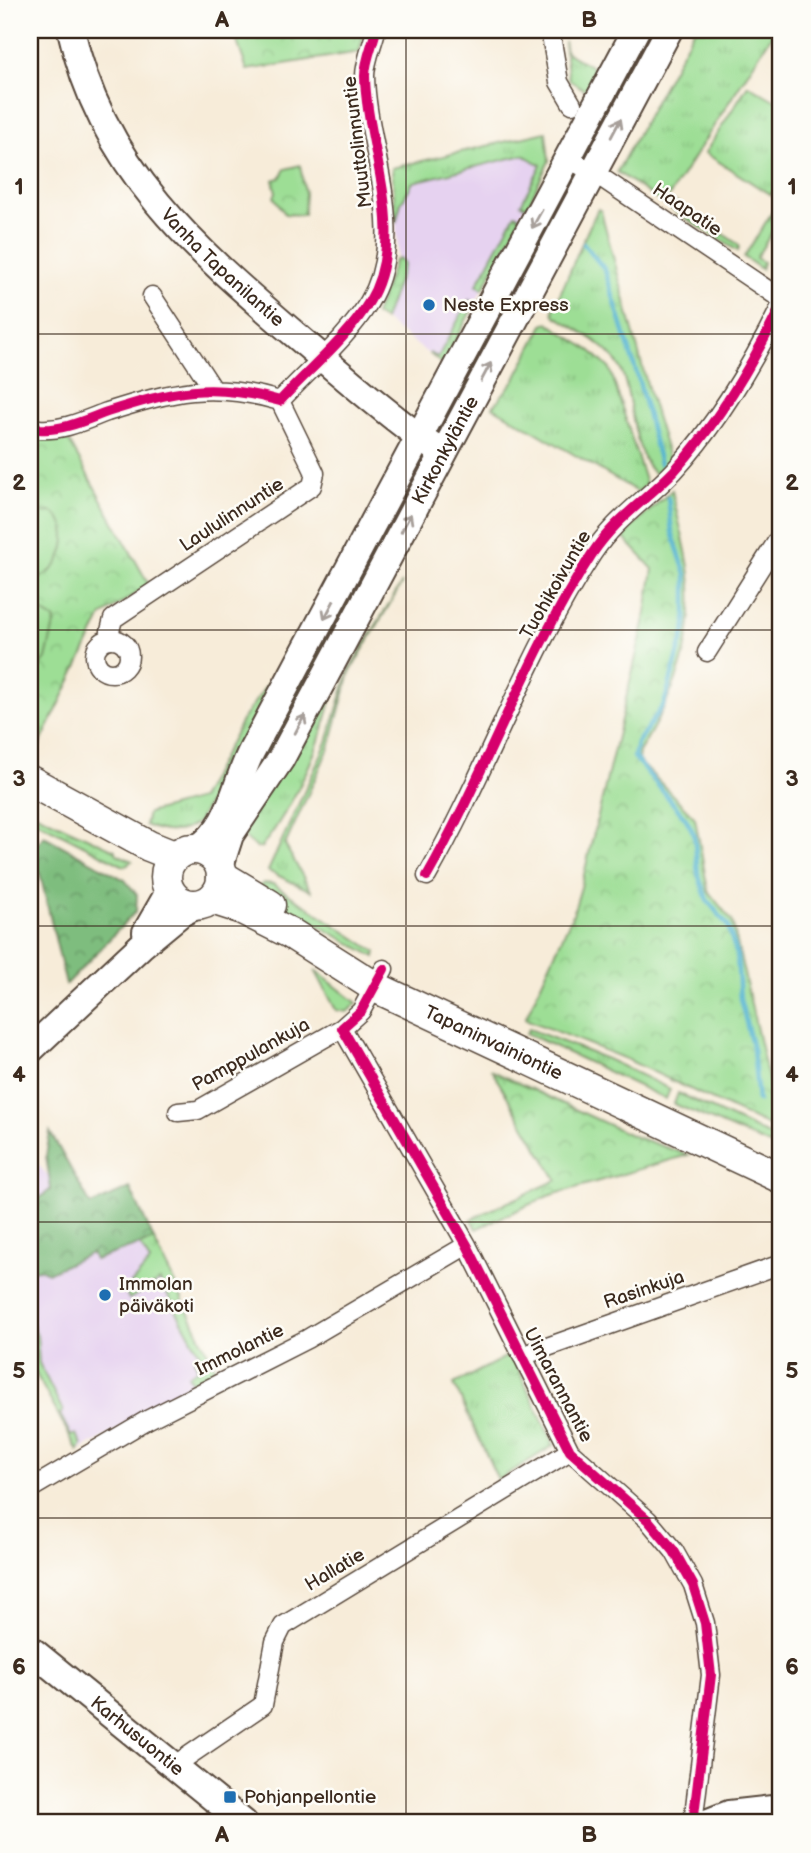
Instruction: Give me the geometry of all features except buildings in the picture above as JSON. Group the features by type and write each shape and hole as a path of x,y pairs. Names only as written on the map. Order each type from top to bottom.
{"main road":[{"name":"Vanha Tapanilantie","path":"71,30 81,68 101,117 145,192 211,262 322,358 443,454"},
{"name":"Kirkonkyläntie","path":"141,946 176,867 210,840 219,828 250,753 421,439 636,30"},
{"name":"Kirkonkyläntie","path":"30,1050 141,946 212,887 230,835 281,759 669,30"},
{"path":"30,780 149,846 176,867"},
{"path":"30,804 176,867 213,856 212,887 177,900 176,867"},
{"name":"Tapaninvainiontie","path":"212,887 240,908 781,1178"},
{"name":"Tapaninvainiontie","path":"379,978 781,1158"},
{"name":"Karhusuontie","path":"30,1649 244,1823"},
{"path":"706,1823 729,1814 781,1808"}],"street":[{"name":"Muuttolinnuntie","path":"280,401 335,347 371,300 384,258 384,188 365,77 376,30"},
{"path":"550,30 559,82 572,104"},
{"name":"Haapatie","path":"568,159 593,172 781,299"},
{"path":"152,296 213,389"},
{"name":"Tuohikoivuntie","path":"427,876 548,629 591,557 610,529 673,472 695,447 717,415 781,306"},
{"path":"40,429 62,428 163,394 213,389 280,401"},
{"name":"Laululinnuntie","path":"113,639 110,631 113,619 312,486 315,473 280,401"},
{"path":"707,652 781,535"},
{"path":"342,1028 361,1011 379,978"},
{"name":"Pamppulankuja","path":"178,1112 198,1110 342,1028"},
{"name":"Uimarannantie","path":"342,1028 467,1245 570,1451 648,1520 693,1585 701,1611 711,1675 693,1823"},
{"name":"Immolantie","path":"30,1489 147,1420 307,1339 467,1245"},
{"name":"Rasinkuja","path":"522,1356 781,1264"},
{"name":"Hallatie","path":"175,1765 263,1705 275,1642 283,1626 570,1451"}],"shaded area":[{"path":"546,132 549,161 443,365 378,315 397,263 392,168"},
{"name":"Immolan päiväkoti","path":"50,1132 91,1205 130,1188 219,1376 78,1451 30,1363 30,1156 49,1177 46,1156"}],"green space":[{"path":"233,30 365,30 359,52 247,70"},
{"path":"694,30 775,30 664,204 617,172"},
{"path":"564,41 566,52 599,71 587,91 569,80"},
{"path":"748,85 781,104 781,179 771,195 705,153"},
{"path":"546,132 549,161 527,207 521,204 541,165 523,155 413,182 401,203 396,223 392,168"},
{"path":"300,165 305,193 304,215 285,214 274,197 276,192 273,180 280,178 285,169"},
{"path":"561,192 570,198 459,410 448,404"},
{"path":"676,202 739,245 738,251 671,209"},
{"path":"598,209 601,211 670,462 657,475 648,467 642,454 627,389 618,364 598,343 554,315 553,309"},
{"path":"774,209 781,213 781,218 756,258 763,262 761,269 744,257"},
{"path":"515,214 521,217 483,289 477,285"},
{"path":"400,258 404,264 384,320 375,315 395,260"},
{"path":"469,300 475,303 443,365 429,353 438,357"},
{"path":"548,323 591,351 610,369 646,484 638,492 493,407 515,379 543,325"},
{"path":"30,432 44,437 65,434 149,585 102,616 30,765"},
{"path":"411,481 377,545 363,586 254,791 248,769"},
{"path":"672,490 689,564 692,599 690,623 680,668 662,710 639,752 638,760 695,818 708,891 732,921 773,1100 781,1105 781,1132 626,1059 525,1019 573,914 645,619 653,569 622,536"},
{"path":"52,512 60,520 64,530 62,552 50,572 41,577 30,578 30,519 39,513"},
{"path":"402,583 350,672 329,748 285,845 311,891 268,871 327,742 350,668"},
{"path":"30,604 55,620 46,659 30,679"},
{"path":"336,672 326,718 309,765 275,829 261,848 257,848 238,832"},
{"path":"269,682 272,684 198,822 179,831 159,830 145,825 148,813 200,799 244,717"},
{"path":"30,811 115,850 117,854 132,861 124,866 30,818"},
{"path":"44,836 125,880 137,895 136,911 66,985 34,848"},
{"path":"263,883 273,884 376,952 375,957 256,891"},
{"path":"315,970 357,1003 347,1012 336,1010"},
{"path":"529,1029 607,1059 670,1089 666,1099 526,1033"},
{"path":"492,1071 633,1136 688,1155 548,1196 476,1229 471,1219 557,1180"},
{"path":"678,1093 781,1141 781,1150 674,1104"},
{"path":"50,1132 91,1205 130,1188 154,1240 94,1260 91,1253 48,1273 40,1269 30,1270 30,1206 51,1189 46,1156"},
{"path":"154,1240 219,1376 195,1388 188,1375 198,1369 194,1359 200,1354 160,1281 129,1299 125,1291 150,1262 140,1245"},
{"path":"30,1317 37,1336 39,1363 63,1411 60,1414 71,1436 76,1434 82,1445 78,1451 30,1363"},
{"path":"511,1354 554,1445 498,1480 454,1384"}],"waterway":[{"path":"584,244 605,270 639,381 660,464"},
{"path":"668,498 672,532 686,575 686,626 664,704 637,743 634,757 686,819 694,834 698,874 707,900 728,926 737,956 740,999 753,1049 758,1101"}],"cycle path":[{"path":"30,421 39,429 57,428 152,399 192,391 233,391 280,401 339,341 369,302 381,276 386,248 383,190 367,103 365,76 376,30"},
{"path":"427,876 469,796 547,632 592,554 621,520 690,453 746,371 781,306"},
{"path":"384,969 361,1011 342,1028 467,1245 570,1451 648,1520 674,1551 693,1585 705,1623 711,1675 693,1823"}],"place":[{"name":"Neste Express","path":"429,305"},
{"name":"Immolan päiväkoti","path":"105,1295"},
{"name":"Pohjanpellontie","path":"230,1797"}]}
